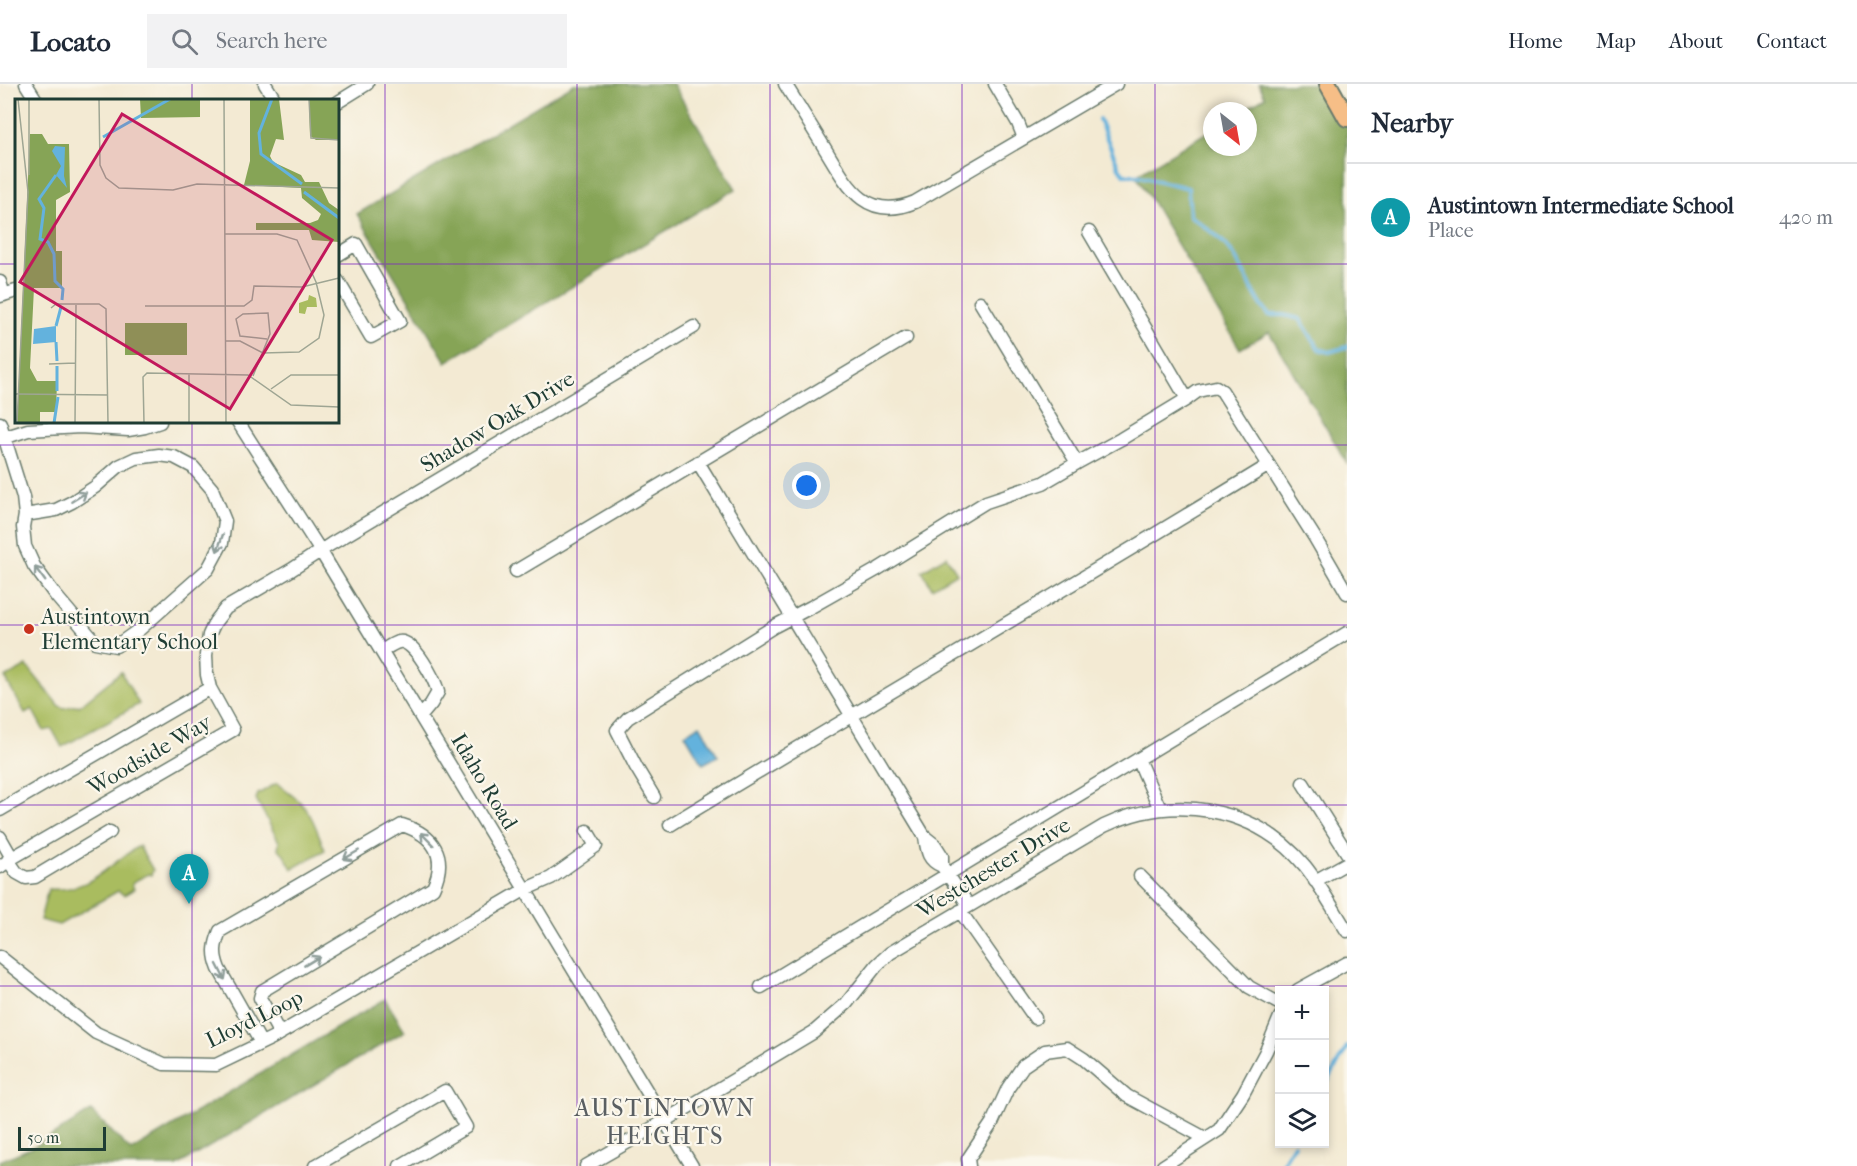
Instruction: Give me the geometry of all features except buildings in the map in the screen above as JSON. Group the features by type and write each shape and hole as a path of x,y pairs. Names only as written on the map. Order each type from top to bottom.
{"highway":[{"path":"1328,84 1347,118"}],"street":[{"path":"26,84 35,99"},
{"path":"265,84 274,99"},
{"path":"339,101 367,84"},
{"path":"785,84 846,184 856,195 878,206 898,207 915,202 1116,84"},
{"path":"995,84 1018,123 1024,138"},
{"path":"1089,232 1187,399"},
{"path":"339,254 356,244 400,321 371,337 339,283"},
{"path":"0,282 7,294"},
{"path":"980,302 1077,463"},
{"name":"Shadow Oak Drive","path":"320,550 694,327"},
{"path":"516,571 906,338"},
{"path":"654,797 617,730 628,718 791,616 811,608 859,580 986,502 1043,483 1121,439 1198,391 1216,387 1228,401 1347,593"},
{"path":"0,423 2,438 23,497 23,527 26,546 34,566 95,642 116,646 140,629 208,569 222,543 225,521 212,489 193,466 174,457 159,455 136,458 119,466 95,487 56,510 24,515"},
{"path":"2,438 28,430 80,427 128,430 145,428 158,423"},
{"name":"Idaho Road","path":"239,423 382,651 692,1166"},
{"path":"698,462 925,837 930,858 945,870 964,909 1035,1018"},
{"path":"670,825 1269,465"},
{"name":"Woodside Way","path":"7,861 233,730 210,688 205,658 209,635 226,608 320,550"},
{"path":"761,987 945,870 1138,759 1347,633"},
{"path":"382,651 398,642 404,642 414,648 438,692 421,716"},
{"path":"0,810 210,688"},
{"path":"1138,759 1160,808"},
{"path":"1303,783 1347,853"},
{"name":"Westchester Drive","path":"586,1166 814,1032 846,1004 885,957 1104,825 1128,815 1160,808 1187,807 1228,815 1247,822 1286,847 1304,865 1347,931"},
{"path":"261,1043 214,957 215,944 220,931 402,825 418,830 429,838 438,854 439,869 433,888 262,991 260,998 280,1034"},
{"name":"Lloyd Loop","path":"0,957 96,1034 164,1064 216,1065 280,1034 526,890 551,878 596,846 587,831"},
{"path":"0,837 7,861 17,873 26,878 34,877 110,832"},
{"path":"1316,881 1347,863"},
{"path":"1140,876 1249,987 1275,1001"},
{"path":"1305,986 1347,963"},
{"path":"1163,1166 1219,1130 1243,1094 1275,1029"},
{"path":"969,1166 968,1159 992,1123 1008,1088 1023,1066 1045,1051 1067,1048 1084,1059 1127,1096 1205,1138"},
{"path":"315,1166 445,1091 466,1127 400,1166"}],"green space":[{"path":"574,84 673,84 736,189 446,362 357,214"},
{"path":"1259,84 1328,84 1347,118 1347,463 1269,332 1240,349 1136,175 1203,134 1203,156 1257,156 1257,102 1265,97"},
{"path":"946,556 957,573 932,588 922,571"},
{"path":"27,666 59,706 64,708 79,706 121,672 139,704 62,747 52,729 44,731 32,709 25,713 7,684 5,678"},
{"path":"277,783 305,807 325,850 292,869 283,853 278,849 279,842 256,799 258,794"},
{"path":"139,846 153,870 151,875 148,874 133,882 134,889 124,895 118,891 59,925 40,920 48,889 75,887 87,882"},
{"path":"385,999 405,1031 177,1166 0,1166 0,1161 37,1145 91,1111 131,1151"}],"water":[{"path":"700,725 718,756 703,764 685,734"}],"waterway":[{"path":"1099,119 1119,168 1125,175 1136,175 1188,188 1190,216 1229,248 1258,301 1269,315 1284,315 1300,319 1319,349 1329,352 1347,347"},
{"path":"1329,1079 1347,1047"},
{"path":"1281,1166 1292,1148"}],"place":[{"name":"Austintown Elementary School","path":"29,629"},
{"name":"Austintown Intermediate School","path":"189,904"}],"district":[{"name":"AUSTINTOWN HEIGHTS","path":"665,1122"}]}
